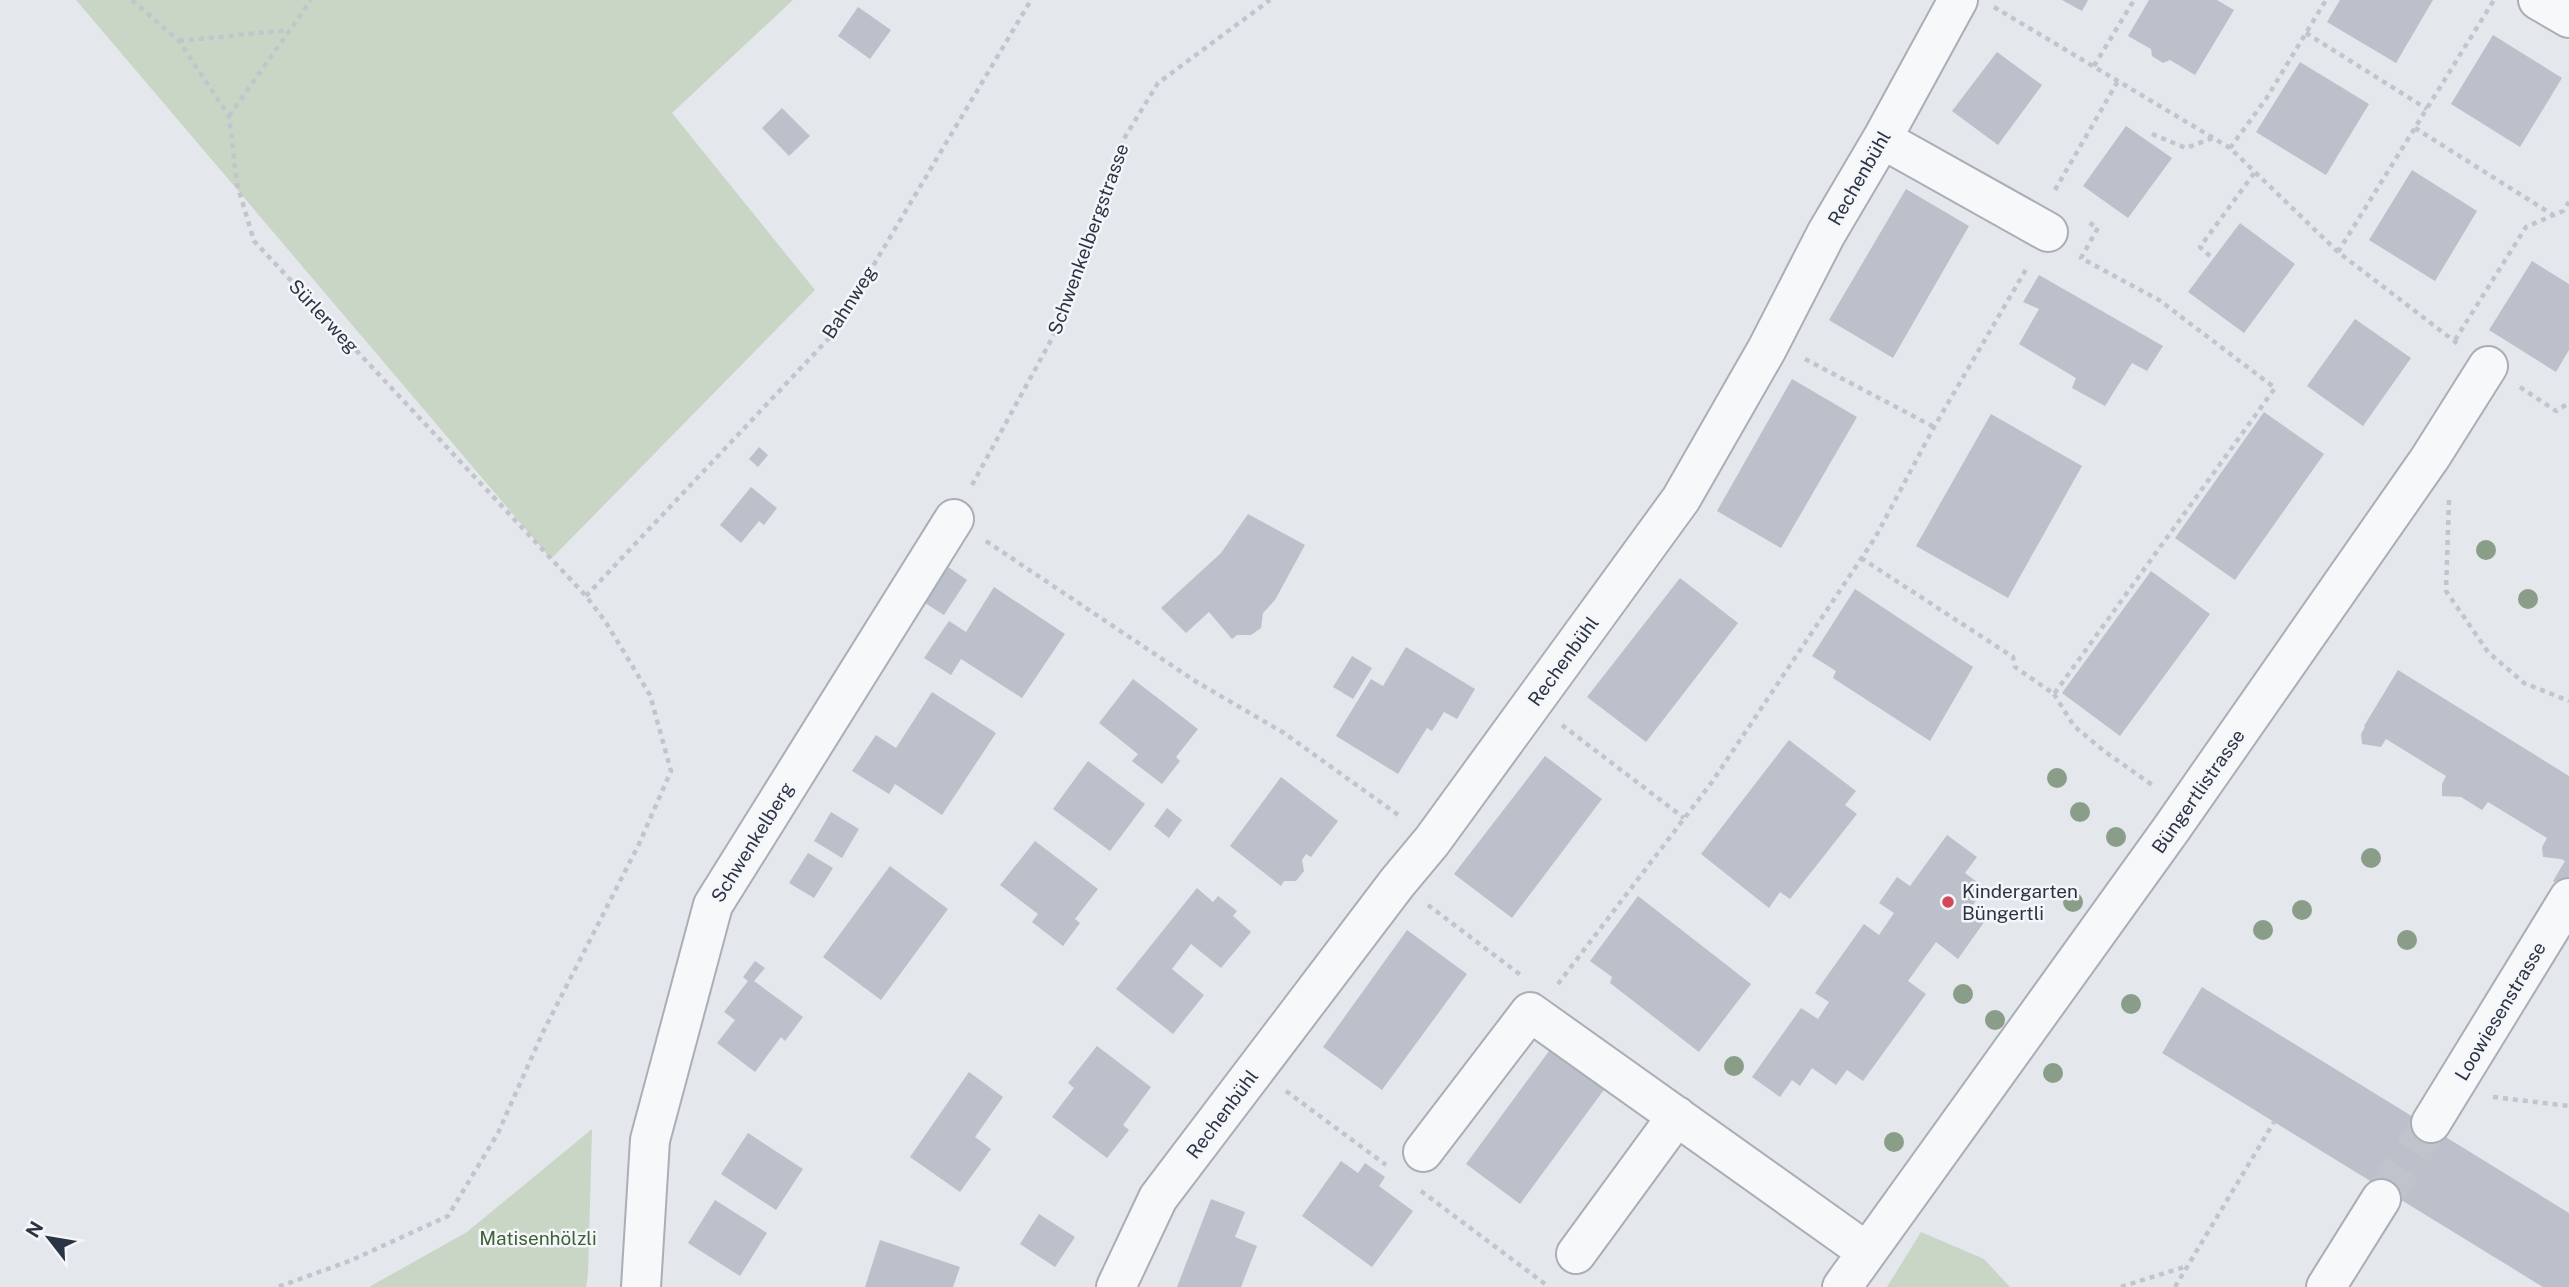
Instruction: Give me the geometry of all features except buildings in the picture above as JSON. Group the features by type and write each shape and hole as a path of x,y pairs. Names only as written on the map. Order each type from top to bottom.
{"street":[{"name":"Rechenbühl","path":"1116,1287 1158,1198 1397,883 1433,841 1681,499 1768,349 1826,234 1958,0"},
{"path":"2538,0 2569,18"},
{"path":"1882,139 2062,224"},
{"name":"Büngertlistrasse","path":"1842,1287 2185,809 2430,458 2488,366"},
{"name":"Schwenkelberg","path":"641,1287 650,1140 713,905 954,519"},
{"name":"Loowiesenstrasse","path":"2431,1123 2569,898"},
{"path":"1423,1152 1530,1012 1867,1252"},
{"path":"1576,1254 1677,1116"},
{"path":"2326,1287 2381,1199"}],"path":[{"name":"Sürlerweg","path":"132,0 179,41 229,116 237,184 254,241 586,596 605,621 650,695 671,771 639,844 543,1032 498,1133 448,1216 352,1260 278,1287"},
{"path":"229,116 311,0"},
{"name":"Bahnweg","path":"586,596 832,335 1031,0"},
{"name":"Schwenkelbergstrasse","path":"954,519 1061,322 1125,137 1158,83 1270,0"},
{"path":"1983,0 2230,148 2337,253 2488,366 2556,411 2569,403"},
{"path":"2094,66 2134,0"},
{"path":"2230,148 2266,99 2326,0"},
{"path":"2337,253 2494,0"},
{"path":"179,41 289,30"},
{"path":"2306,32 2427,109"},
{"path":"1558,985 1712,782 1875,538 1934,427 2062,224 2053,194 2118,80"},
{"path":"2415,128 2553,215"},
{"path":"2152,134 2186,148 2213,138"},
{"path":"2210,256 2200,247 2255,172"},
{"path":"2455,341 2526,227 2563,211 2569,202"},
{"path":"2054,694 2275,387 2159,300 2081,258 2098,228 2062,224"},
{"path":"1768,349 1789,360 1803,358 1934,427"},
{"path":"2430,458 2449,499 2446,591 2488,652 2524,684 2569,701"},
{"path":"954,519 1195,681 1284,733 1433,841"},
{"path":"1861,558 2012,657 2015,667 2054,694 2074,726 2185,809"},
{"path":"1533,702 1684,818"},
{"path":"2488,1096 2569,1106"},
{"path":"2175,1287 2274,1122"},
{"path":"2121,1287 2188,1265"}],"green space":[{"path":"76,0 793,0 672,113 815,290 551,559"},
{"name":"Matisenhölzli","path":"592,1129 586,1287 369,1287 467,1232"},
{"path":"1921,1232 1984,1259 2010,1287 1887,1287"}],"tunnel":[{"path":"2381,1199 2431,1123"}],"place":[{"name":"Kindergarten Büngertli","path":"1948,902"}]}
